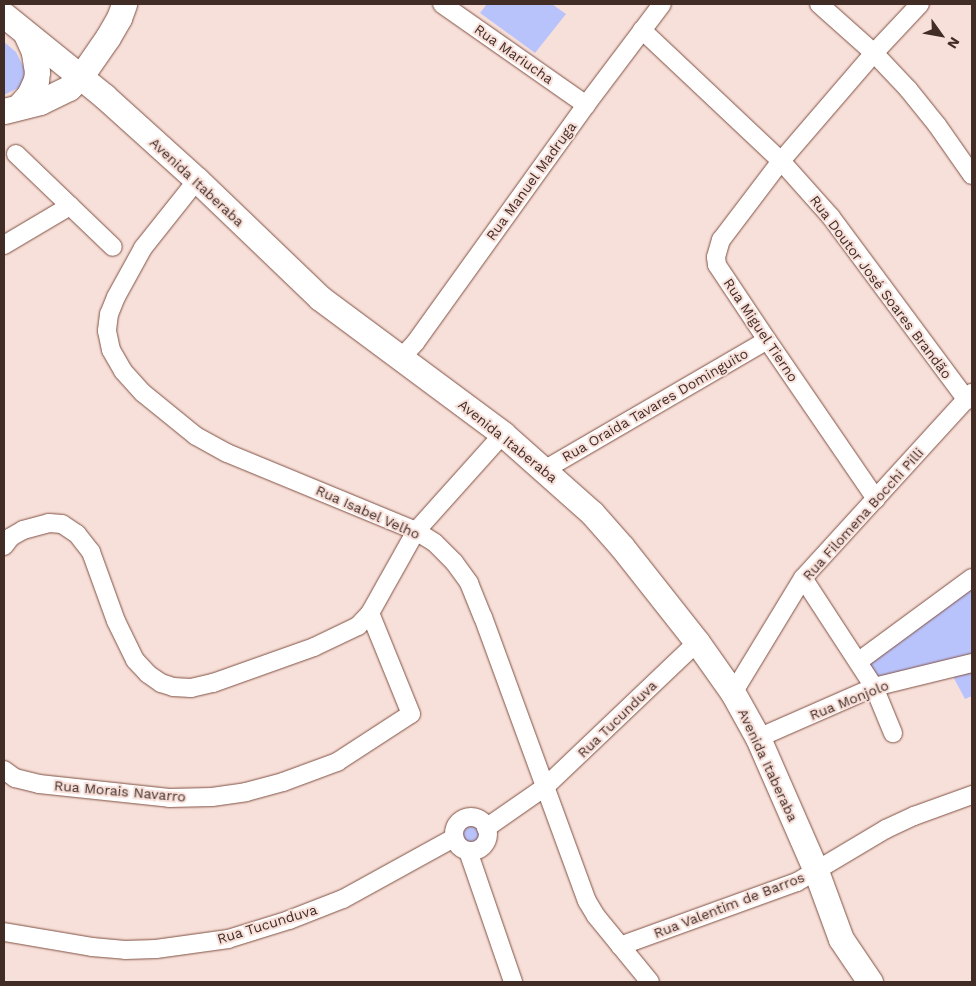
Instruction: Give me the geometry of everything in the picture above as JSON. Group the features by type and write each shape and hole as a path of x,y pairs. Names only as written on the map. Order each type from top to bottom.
{"main road":[{"path":"11,109 55,96 69,88 81,76 108,37 119,18 124,4"},
{"name":"Avenida Itaberaba","path":"4,15 81,76 196,180 320,298 503,434 592,513 697,642 733,693 758,738 816,871 841,940 870,982"},
{"path":"11,109 29,95 36,80 37,72 34,52 26,34"}],"street":[{"name":"Rua Mariucha","path":"442,4 586,105"},
{"name":"Rua Manuel Madruga","path":"401,358 415,343 586,105 662,4"},
{"path":"819,4 874,53 908,89 937,125 972,175"},
{"name":"Rua Miguel Tierno","path":"876,499 717,265 716,257 721,240 781,161 874,53 920,4"},
{"name":"Rua Doutor José Soares Brandão","path":"642,30 781,161 831,217 970,396"},
{"path":"16,154 113,247"},
{"name":"Rua Isabel Velho","path":"196,180 166,217 130,270 109,314 107,331 111,350 123,371 142,393 196,436 227,453 416,531 435,543 454,562 468,583 483,616 587,901 620,946 650,982"},
{"path":"4,246 70,206"},
{"name":"Rua Oraida Tavares Dominguito","path":"544,470 767,340"},
{"name":"Rua Filomena Bocchi Pilli","path":"733,693 803,578 970,396"},
{"path":"4,546 11,537 23,530 49,523 62,524 78,534 90,552 116,621 136,660 148,674 160,683 173,687 191,688 213,683 314,647 358,626 370,614 416,531 503,434"},
{"path":"803,578 859,661 874,687 893,734"},
{"path":"859,661 972,578"},
{"name":"Rua Morais Navarro","path":"4,770 15,778 39,784 169,798 212,797 246,792 283,782 337,762 411,714 370,614"},
{"name":"Rua Tucunduva","path":"486,828 544,787 697,642"},
{"name":"Rua Monjolo","path":"758,738 874,687 972,663"},
{"name":"Rua Valentim de Barros","path":"620,946 797,882 886,829 914,816 972,795"},
{"path":"468,818 479,820 486,828 487,839 485,844 476,850 468,851 460,847 454,838 459,823 468,818"},
{"name":"Rua Tucunduva","path":"4,932 92,947 125,950 156,949 228,939 290,920 343,899 454,838"},
{"path":"468,851 513,982"}],"shaded area":[{"path":"487,4 552,4 566,14 535,53 480,13"},
{"path":"4,42 16,52 25,70 22,86 4,95"},
{"path":"972,580 972,696 965,699 949,669 874,687 859,661"},
{"path":"474,825 482,828 485,836 482,844 474,847 466,844 463,836 466,828"}]}
